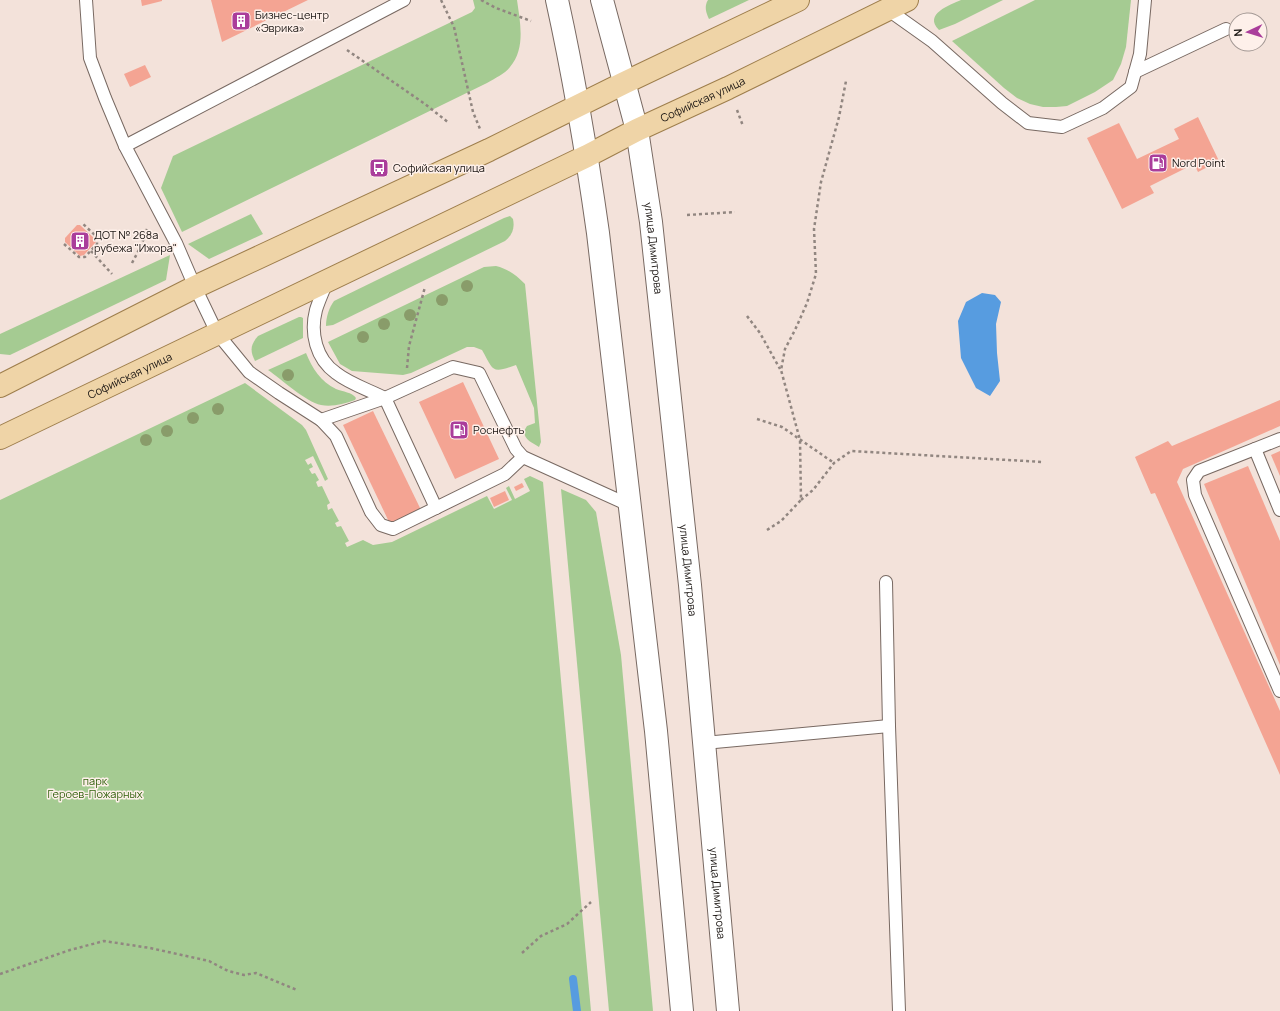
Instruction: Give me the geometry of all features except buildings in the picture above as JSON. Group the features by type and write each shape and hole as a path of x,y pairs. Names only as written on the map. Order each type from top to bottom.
{"main road":[{"path":"0,386 195,287 489,150 624,83 798,0"},
{"name":"Софийская улица","path":"0,438 587,156 637,130 728,88 885,5 907,0"}],"street":[{"path":"557,0 579,105 599,241 656,731 682,1011"},
{"name":"улица Димитрова","path":"602,0 637,130 652,230 689,577 728,1011"}],"lane":[{"path":"86,0 90,58 125,146 176,242 217,333 249,372 321,420 336,436 371,512 381,525 393,529 505,474 523,457"},
{"path":"125,146 404,0"},
{"path":"885,5 932,41 1002,104 1028,123 1062,127 1103,108 1131,87 1140,54 1145,0"},
{"path":"1135,72 1226,29"},
{"path":"328,280 316,309 314,322 314,341 318,351 324,362 335,373 350,382 385,398 436,508"},
{"path":"321,420 385,398 453,368 479,373 516,449 523,457 629,506"},
{"path":"1280,439 1199,471 1193,480 1195,495 1280,691"},
{"path":"1255,449 1280,510"},
{"path":"886,582 889,726 899,1011"},
{"path":"704,743 889,726"}],"path":[{"path":"441,0 454,27 473,112 480,129"},
{"path":"481,0 496,8 531,21"},
{"path":"330,39 425,104 449,123"},
{"path":"781,370 785,349 796,330 807,304 816,274 814,229 821,182 846,81"},
{"path":"736,108 744,126"},
{"path":"132,263 141,246 156,204"},
{"path":"687,215 735,212"},
{"path":"64,244 79,257 85,257 97,244 97,237 82,223"},
{"path":"91,251 112,274"},
{"path":"407,388 409,346 425,287"},
{"path":"748,316 760,333 781,370 800,440 801,500"},
{"path":"757,419 782,427 834,464"},
{"path":"767,530 781,521 812,490 834,464 851,451 1043,462"},
{"path":"522,953 541,936 567,924 591,902"},
{"path":"0,974 70,950 104,941 150,948 209,961 228,971 244,975 256,972 298,990"}],"green space":[{"path":"473,0 517,0 521,35 518,52 510,67 500,76 182,232 161,188 173,156 472,12 475,8"},
{"path":"708,0 749,0 709,19 706,10"},
{"path":"961,0 1003,0 955,24 939,30 934,19 936,15 945,7"},
{"path":"1035,0 1131,0 1126,47 1121,64 1113,80 1095,92 1067,106 1043,107 1030,104 1017,98 1004,88 952,41"},
{"path":"251,214 263,234 209,259 188,244"},
{"path":"510,216 514,223 513,229 505,241 333,325 326,326 328,313 334,301"},
{"path":"170,255 166,280 10,355 0,354 0,334"},
{"path":"496,266 512,273 525,284 541,442 539,447 529,441 524,434 527,426 535,423 534,408 516,365 497,370 494,369 482,350 474,347 467,347 411,373 403,375 352,371 340,364 328,342 484,267"},
{"path":"299,317 303,318 303,338 255,361 252,354 252,345 258,336"},
{"path":"306,353 314,369 326,383 336,389 352,394 356,398 355,400 342,404 325,406 315,403 308,400 268,370"},
{"name":"парк Героев-Пожарных","path":"245,383 302,425 306,430 328,479 325,481 313,456 305,460 308,465 311,463 313,467 309,469 312,474 315,473 319,480 316,482 318,487 322,486 330,503 327,505 328,510 332,508 339,521 335,523 337,527 341,526 349,541 345,543 347,547 363,540 373,545 392,542 487,496 494,509 512,500 506,488 509,486 515,499 530,491 524,479 530,476 543,482 591,1011 0,1011 0,500"},
{"path":"561,489 586,500 596,512 621,655 653,1011 609,1011"}],"water":[{"path":"982,293 995,295 1001,302 996,324 1000,381 990,396 976,388 961,358 958,321 966,302"}],"waterway":[{"path":"573,979 577,1011"}],"place":[{"name":"Бизнес-центр «Эврика»","path":"241,21"},
{"name":"Nord Point","path":"1158,163"},
{"name":"Софийская улица","path":"379,168"},
{"name":"ДОТ № 268а рубежа \"Ижора\"","path":"80,241"},
{"name":"Роснефть","path":"459,430"}]}
